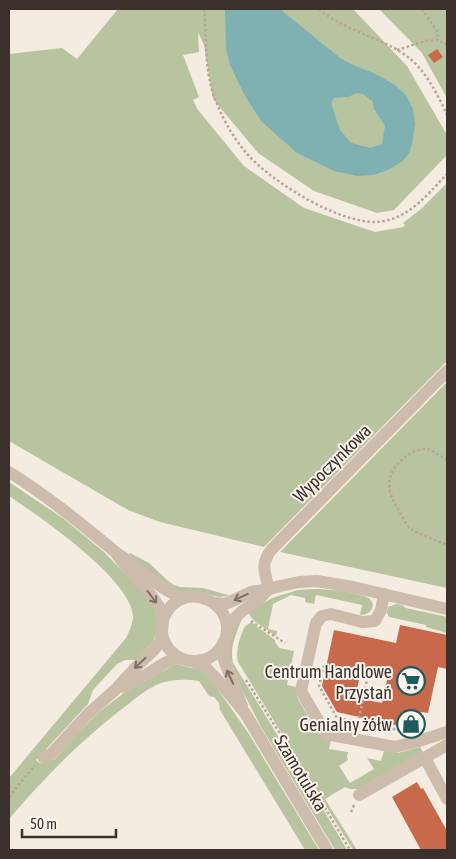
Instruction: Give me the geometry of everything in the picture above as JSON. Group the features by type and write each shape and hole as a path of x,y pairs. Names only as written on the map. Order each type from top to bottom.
{"street":[{"name":"Wypoczynkowa","path":"269,589 263,566 271,550 447,371"},
{"path":"9,472 63,509 115,552 166,590 178,596 204,598 214,603 225,616 226,633"},
{"path":"43,757 51,754 160,642 163,619 160,608 115,552"},
{"path":"214,603 224,604 251,592 299,582 317,581 353,587 447,609"},
{"path":"115,690 145,676 170,660 204,660 215,654 220,650 233,620 269,589"},
{"path":"384,594 381,610 375,621 362,622 330,614 322,616 316,622 301,691 326,734 395,748 447,732"},
{"path":"163,619 175,603 186,597"},
{"name":"Szamotulska","path":"226,633 224,660 245,713 327,850"},
{"path":"162,634 167,646 173,653 186,660"},
{"name":"Szamotulska","path":"186,660 206,668 245,713"},
{"path":"359,795 447,745"},
{"path":"425,758 447,799"}],"path":[{"path":"204,9 209,76 214,98 224,120 250,157 272,176 298,194 317,205 346,216 363,221 386,221 396,218 418,205 447,174"},
{"path":"319,9 338,21 410,58 429,80 447,115"},
{"path":"422,9 437,31 438,40"},
{"path":"397,50 425,41 438,40 447,45"},
{"path":"447,460 428,449 409,454 398,464 389,482 389,490 392,497 410,529 447,546"},
{"path":"248,620 285,643"},
{"path":"324,665 319,686 337,718 416,734 419,741"},
{"path":"242,673 350,850"},
{"path":"354,739 368,675 361,673"},
{"path":"364,693 383,697"},
{"path":"385,728 386,723"},
{"path":"9,797 43,757"}],"green space":[{"path":"118,9 353,9 407,66 447,135 447,155 394,210 377,213 314,191 258,153 213,99 204,45 198,32 199,52 183,55 199,97 193,100 198,110 244,166 304,208 375,232 403,227 405,225 403,223 421,209 447,183 447,361 264,547 160,522 128,510 9,441 9,54 62,48 77,59"},
{"path":"379,9 447,9 447,98 422,53"},
{"path":"447,382 447,588 280,552"},
{"path":"9,482 64,519 104,552 150,600 158,617 157,631 153,642 136,660 125,660 117,664 93,690 88,704 36,760 40,763 55,759 98,713 125,692 176,664 196,669 205,673 212,681 249,734 319,850 305,850 220,710 219,703 214,697 209,696 199,681 194,680 161,683 138,696 79,745 9,819 9,778 126,638 133,616 128,601 117,584 82,550 9,496"},
{"path":"130,553 149,563 174,585 203,588 229,596 218,597 198,591 179,591 164,583"},
{"path":"326,589 364,596 373,604 368,613 360,615 362,605 316,595 314,604 305,602 305,598 291,595 273,604 268,629 277,631 276,636 253,620 248,612 272,598 298,590"},
{"path":"397,604 406,608 447,617 447,633 426,627 426,625 389,617 387,613 388,607"},
{"path":"242,618 232,651 233,663 347,850 335,850 261,727 242,690 228,654 233,629"},
{"path":"251,622 275,640 279,648 294,651 287,685 296,687 297,697 316,730 331,740 329,749 348,752 348,760 339,766 350,783 374,769 367,758 381,761 384,751 398,753 420,747 423,752 358,789 345,787 325,799 357,850 353,850 238,662 241,635 244,628"}],"water":[{"path":"225,9 280,9 340,58 376,74 395,85 406,95 413,109 415,124 409,153 403,161 390,169 374,175 357,176 334,171 297,153 261,121 245,96 230,65 226,49","holes":["357,93 363,94 373,102 374,109 385,126 382,144 370,148 351,143 340,130 331,103 334,98 348,97"]}],"building":[{"path":"437,49 443,57 434,63 428,55"},
{"name":"Centrum Handlowe Przystań","path":"400,625 447,635 447,669 438,667 428,713 421,712 417,730 337,712 322,686 334,630 396,643","holes":["361,671 388,676 382,703 355,698"]},
{"path":"417,782 421,789 423,788 447,831 447,850 421,850 392,797"}],"place":[{"name":"Centrum Handlowe Przystań","path":"411,681"},
{"name":"Genialny żółw","path":"411,724"}]}
